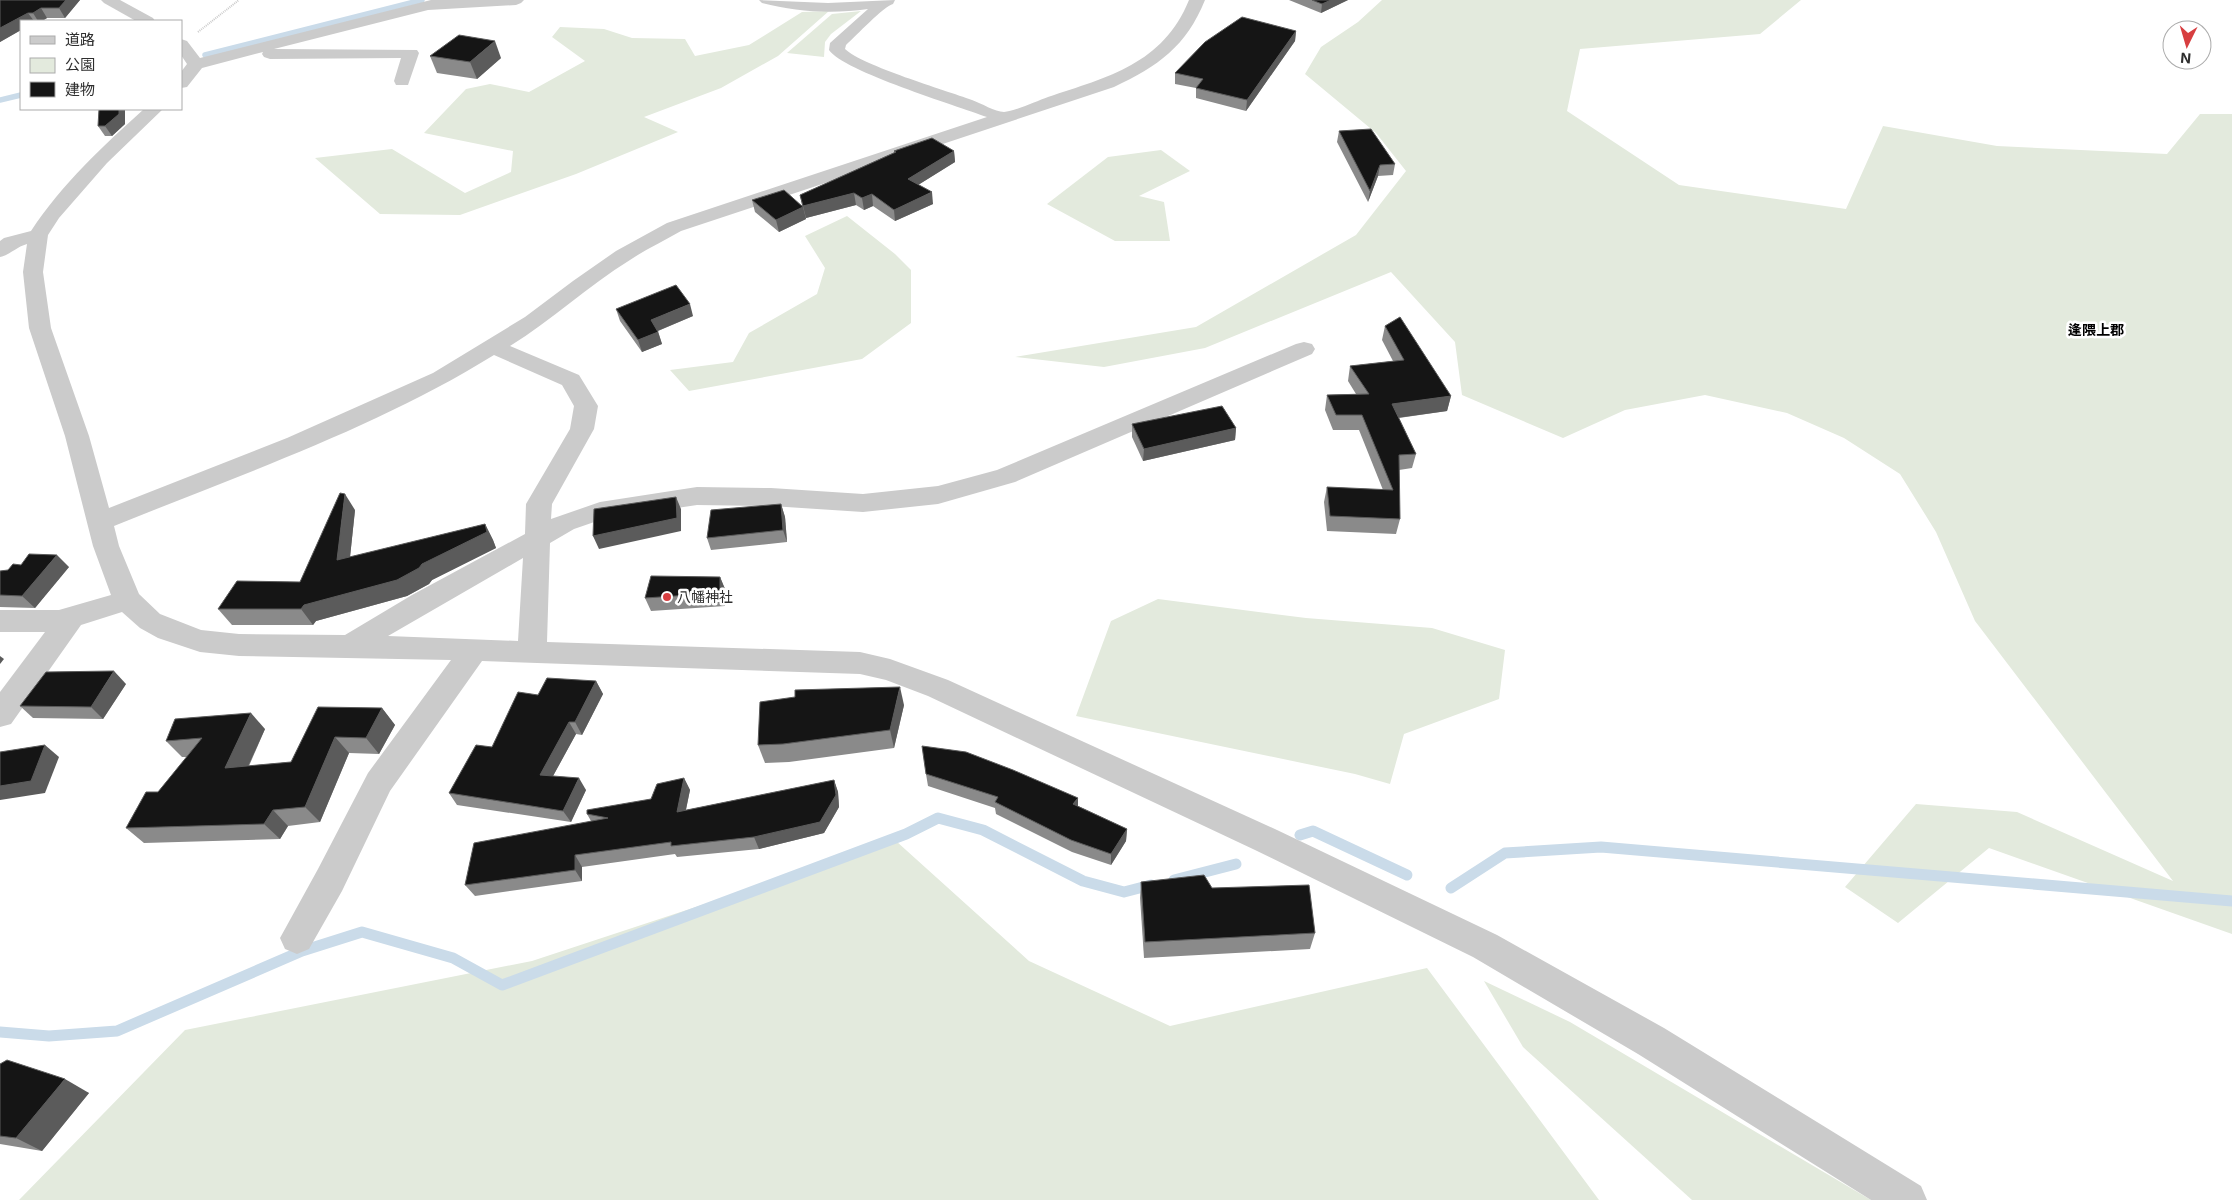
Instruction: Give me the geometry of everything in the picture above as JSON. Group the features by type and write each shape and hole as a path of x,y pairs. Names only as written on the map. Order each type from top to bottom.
{"street":[{"path":"109,0 144,20"},
{"path":"182,82 196,64 241,51 449,0"},
{"path":"424,6 516,0"},
{"path":"767,0 797,7 886,2"},
{"path":"100,521 296,444 441,378 533,322 580,284 623,255 674,228 1108,83 1138,70 1174,42 1187,26 1197,0"},
{"path":"886,2 838,43 837,50 843,56 871,69 1002,117"},
{"path":"182,45 196,64"},
{"path":"241,51 291,55 411,53 402,81"},
{"path":"153,110 100,159 52,215 38,235 33,272 40,328 77,436 106,546 127,600 150,621 168,630 200,641 297,647 350,646 860,663 890,670 938,688 1266,840 1484,946 1651,1041 1907,1200"},
{"path":"0,250 11,242 38,235"},
{"path":"492,346 570,380 586,406 582,430 538,504 532,652"},
{"path":"350,646 422,602 536,539 565,524 600,512 655,501 697,496 762,497 863,503 938,495 1006,476 1304,349"},
{"path":"0,622 59,621 127,600"},
{"path":"0,715 71,618"},
{"path":"297,938 330,880 379,782 475,650"}],"path":[{"path":"182,43 239,0"}],"green space":[{"path":"1382,0 1801,0 1760,34 1580,49 1567,111 1679,185 1846,209 1883,126 1997,146 2167,154 2200,114 2232,114 2232,934 1989,848 1898,923 1845,887 1916,804 2017,812 2173,881 1975,621 1936,532 1900,474 1844,438 1787,413 1705,395 1625,410 1563,438 1462,395 1455,342 1391,272 1205,348 1104,367 1015,357 1196,327 1356,235 1406,171 1376,133 1305,74 1321,47 1358,22"},
{"path":"829,11 778,56 721,88 644,117 678,132 576,174 460,215 380,214 315,158 392,149 465,193 511,172 513,151 424,133 466,89 490,84 529,92 585,61 552,37 560,27 604,29 632,38 685,39 695,56 749,45 802,12"},
{"path":"861,11 831,34 825,42 824,57 787,53 832,14"},
{"path":"1161,150 1190,171 1139,196 1164,202 1170,241 1115,241 1047,204 1108,157"},
{"path":"847,216 895,254 911,270 911,323 862,359 689,391 670,370 733,362 749,333 817,294 825,268 805,236"},
{"path":"1158,599 1306,618 1432,628 1505,650 1499,699 1404,734 1390,784 1355,774 1076,716 1111,621"},
{"path":"896,841 1029,961 1170,1026 1427,968 1599,1200 19,1200 185,1030 532,961"},
{"path":"1484,981 1570,1022 1871,1200 1692,1200 1523,1047"}],"building":[{"path":"0,0 66,0 59,8 41,8 0,28"},
{"path":"1312,0 1331,0 1322,4"},
{"path":"1242,17 1296,31 1247,100 1196,88 1203,79 1175,73 1205,42"},
{"path":"459,35 495,41 470,62 430,56"},
{"path":"99,110 119,110 119,114 105,126 98,126"},
{"path":"1371,129 1395,164 1380,165 1370,191 1339,131"},
{"path":"932,138 954,151 908,179 932,192 894,210 872,194 862,198 854,193 803,206 800,195 896,152 894,151"},
{"path":"784,190 803,207 776,220 752,200"},
{"path":"676,285 690,304 651,320 658,332 638,340 616,309"},
{"path":"1400,317 1451,396 1392,404 1416,454 1399,455 1400,519 1330,516 1327,487 1393,490 1362,415 1336,415 1327,395 1369,394 1350,366 1404,360 1385,326"},
{"path":"1222,406 1236,428 1144,449 1132,424"},
{"path":"340,493 345,494 337,560 485,524 487,532 422,564 419,568 397,580 304,605 301,609 218,609 237,581 300,582"},
{"path":"676,497 677,518 593,536 594,509"},
{"path":"781,504 783,530 707,538 711,510"},
{"path":"29,554 57,555 22,596 0,595 0,571 8,570 13,564 21,565"},
{"path":"651,576 720,577 720,593 645,598"},
{"path":"114,671 91,707 20,706 46,672"},
{"path":"547,678 596,681 575,722 569,722 540,775 579,778 563,811 449,793 476,745 492,747 518,692 538,695"},
{"path":"900,687 890,730 783,744 758,745 760,702 795,697 795,690"},
{"path":"318,707 382,708 366,738 335,737 305,807 273,810 264,824 126,828 146,792 158,792 202,738 166,741 175,719 251,713 225,768 291,762"},
{"path":"45,745 31,781 0,786 0,752"},
{"path":"922,746 966,752 1013,770 1078,798 1073,804 1127,829 1111,854 1071,840 995,802 998,797 926,774"},
{"path":"684,778 677,812 834,780 836,795 820,822 754,837 671,846 671,842 575,855 575,870 465,885 474,843 608,818 587,814 587,810 651,799 657,784"},
{"path":"1204,875 1212,888 1309,885 1315,933 1145,942 1141,882"},
{"path":"7,1060 65,1079 16,1138 0,1136 0,1064"}],"waterway":[{"path":"205,55 422,0"},
{"path":"0,100 20,95"},
{"path":"0,1032 49,1036 117,1031 302,951 362,932 453,958 502,985 906,834 938,818 983,830 1083,881 1124,892 1151,885"},
{"path":"1300,835 1313,831 1407,875"},
{"path":"1451,888 1505,853 1601,847 2232,901"},
{"path":"1174,880 1236,864"}],"place":[{"name":"八幡神社","path":"667,597"}],"district":[{"name":"逢隈上郡","path":"2096,330"}]}
